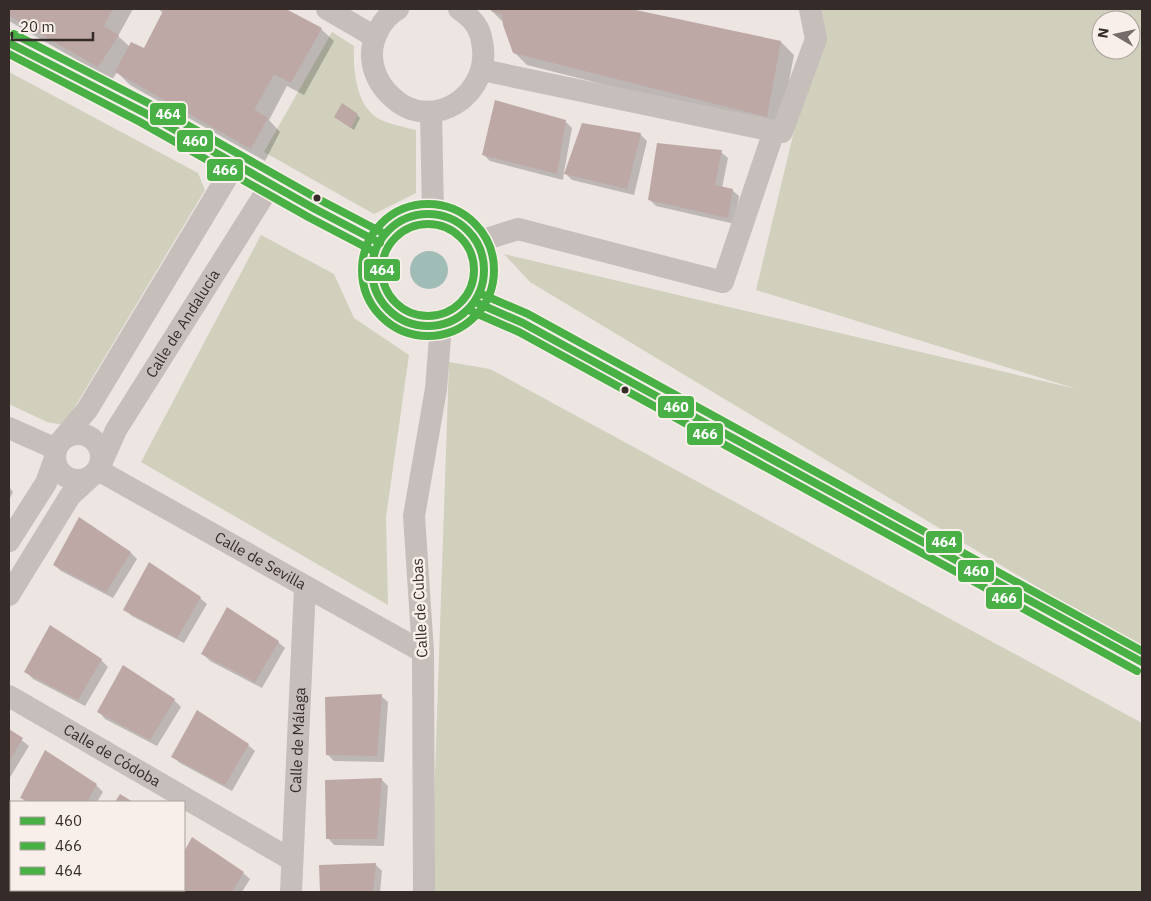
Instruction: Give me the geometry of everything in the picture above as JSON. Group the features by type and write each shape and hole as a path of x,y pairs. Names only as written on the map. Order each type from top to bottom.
{"street":[{"path":"327,9 375,37"},
{"path":"398,9 382,23 375,37 372,55 375,73 383,90 397,102 413,110 431,112 448,108 464,99 475,86 482,70 484,52 481,35 472,19 459,9"},
{"path":"482,70 782,132 816,39 810,9"},
{"path":"9,43 145,113 315,209 380,243"},
{"path":"431,112 432,214"},
{"path":"477,242 518,229 723,282 774,131"},
{"path":"9,540 46,483 57,449 87,410 235,164"},
{"name":"Calle de Andalucía","path":"9,595 70,496 97,470 116,430 271,184"},
{"path":"432,214 450,218 466,228 477,242 484,272 482,288 475,302 455,320 442,325 425,326 409,323 395,316 384,304 376,290 373,274 374,258 380,243 397,224 408,218 432,214"},
{"path":"475,302 523,323 1142,662"},
{"name":"Calle de Cubas","path":"424,892 423,652 414,516 436,389 442,325"},
{"path":"9,428 57,449"},
{"path":"78,433 87,435 95,440 100,448 102,457 97,470 87,479 70,479 62,474 57,467 57,449 69,436 78,433"},
{"name":"Calle de Sevilla","path":"97,470 423,652"},
{"name":"Calle de Málaga","path":"291,892 305,587"},
{"name":"Calle de Códoba","path":"9,696 292,860"}],"green space":[{"path":"811,9 1142,9 1142,650 530,282 504,254 1077,389 756,290 816,39"},
{"path":"332,32 354,46 354,66 358,88 366,107 381,120 416,130 416,193 374,214 264,152"},
{"path":"9,72 198,173 205,190 64,425 47,422 9,404"},
{"path":"261,235 334,274 354,318 409,355 386,517 388,605 141,462"},
{"path":"449,362 490,369 1142,723 1142,892 431,892"}],"water":[{"path":"429,251 443,256 448,270 443,284 429,289 415,284 410,270 415,256"}],"building":[{"path":"9,9 113,9 104,26 119,35 98,67 9,16"},
{"path":"164,9 286,9 322,28 291,83 274,74 254,110 268,118 251,149 115,72 131,42 144,48"},
{"path":"491,9 631,9 781,41 767,117 513,53 503,25 502,15 491,11"},
{"path":"495,100 566,120 557,174 482,155"},
{"path":"342,103 358,114 351,128 334,117"},
{"path":"582,123 641,133 627,189 564,174"},
{"path":"657,143 722,150 715,185 733,189 728,218 648,200"},
{"path":"79,517 131,552 106,592 53,565"},
{"path":"149,562 201,597 177,638 123,610"},
{"path":"227,607 279,641 255,682 201,654"},
{"path":"50,625 102,659 78,700 24,672"},
{"path":"123,665 175,699 150,740 97,712"},
{"path":"382,694 377,756 326,755 325,697"},
{"path":"197,710 249,744 225,785 171,757"},
{"path":"9,729 23,738 9,762"},
{"path":"45,750 97,784 88,801 27,801 20,798"},
{"path":"382,778 377,839 326,839 325,780"},
{"path":"120,794 131,801 116,801"},
{"path":"192,837 244,872 232,892 178,891 185,891 185,850"},
{"path":"9,851 10,891 26,891 9,892"},
{"path":"376,863 373,892 320,892 319,865"},
{"path":"82,891 84,892 56,892"}],"transit line":[{"name":"464","path":"14,34 150,104 320,200 385,234"},
{"name":"460","path":"9,43 145,113 315,209 380,243"},
{"name":"466","path":"9,54 140,122 310,218 375,252"},
{"name":"466","path":"428,204 453,209 464,215 474,224 483,234 489,245 494,270 489,295 483,306 474,316 464,325 453,331 428,336 403,331 392,325 382,316 373,306 367,295 362,270 367,245 373,234 382,224 392,215 403,209 428,204"},
{"name":"460","path":"428,214 439,215 449,219 467,231 479,249 483,259 484,270 483,281 479,291 467,309 449,321 439,325 428,326 417,325 407,321 389,309 377,291 373,281 372,270 373,259 377,249 389,231 407,219 417,215 428,214"},
{"name":"464","path":"428,224 445,228 460,238 470,253 474,270 470,287 460,302 445,312 428,316 411,312 396,302 386,287 382,270 386,253 396,238 411,228 428,224"},
{"name":"464","path":"479,293 528,314 1142,651"},
{"name":"460","path":"475,302 523,323 1142,662"},
{"name":"466","path":"471,311 519,332 1137,671"}]}
